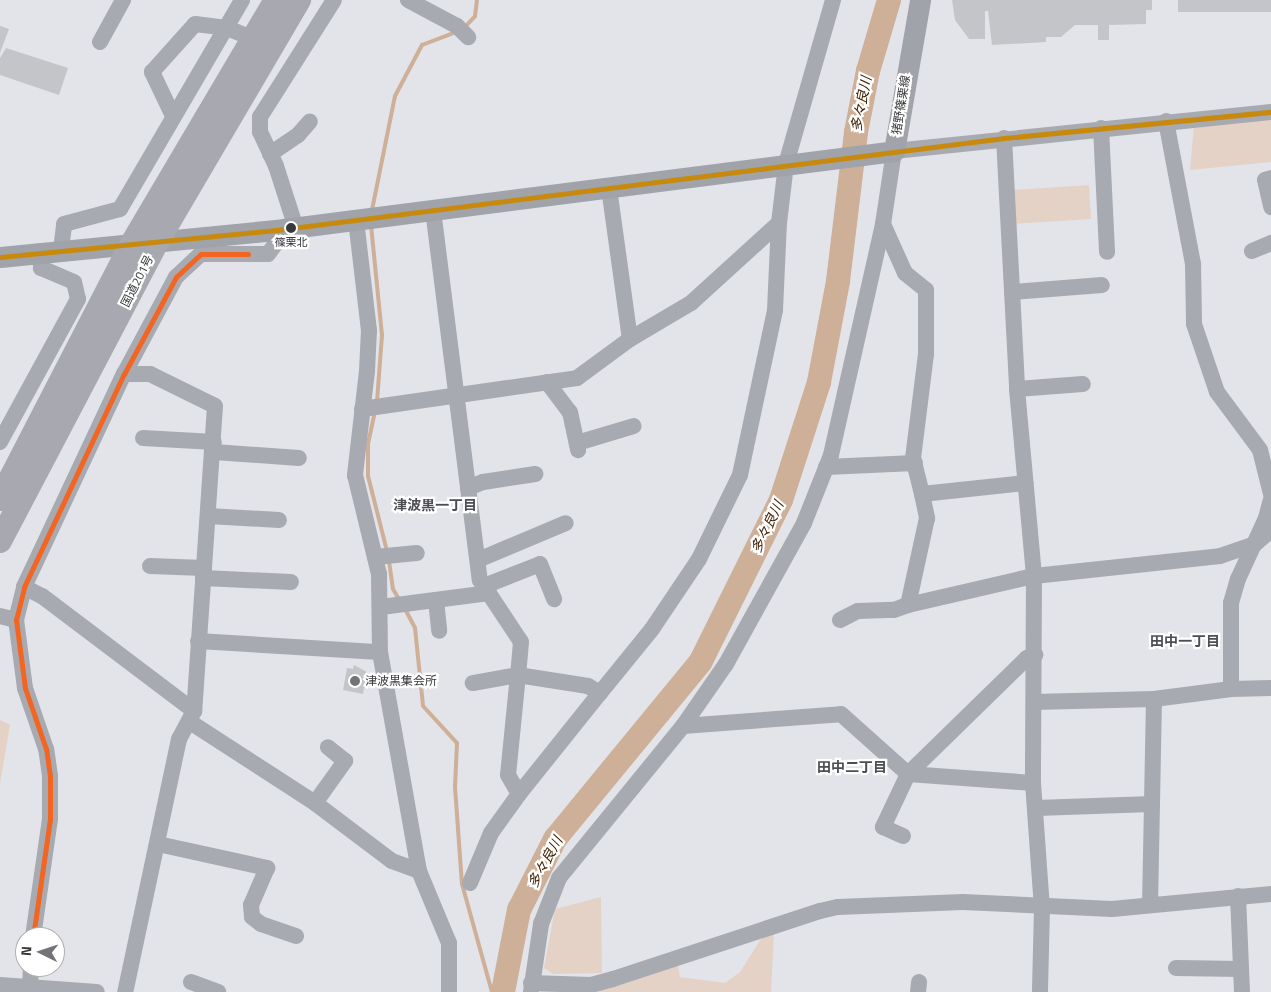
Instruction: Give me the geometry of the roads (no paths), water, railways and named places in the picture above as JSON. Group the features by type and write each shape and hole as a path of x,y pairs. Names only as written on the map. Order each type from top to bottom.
{"highway":[{"name":"国道201号","path":"0,541 263,42 276,0"},
{"name":"国道201号","path":"0,499 132,245 263,42 300,0"}],"main road":[{"name":"猪野篠栗線","path":"890,152 920,0"},
{"path":"0,257 286,229 890,152"}],"street":[{"path":"100,42 123,0"},
{"path":"0,442 78,299 74,282 41,268 64,224 120,209 153,156 172,116 227,28 242,0"},
{"path":"34,927 50,819 50,776 46,749 25,688 16,620 24,587 124,374 176,277 201,254 268,254 286,229 270,154 260,132 260,117 298,60 334,0"},
{"path":"408,0 457,26 468,37"},
{"path":"470,883 490,833 519,794 652,629 699,559 740,475 775,310 779,223 789,164 833,0"},
{"path":"172,116 152,72 195,24 227,28 263,42 298,60"},
{"path":"1271,112 1004,138 890,152 883,224 826,467 804,523 726,664 683,726 559,878 540,924 531,987 591,985 613,980 820,910 838,907 963,902 1042,908 1112,909 1271,894"},
{"path":"270,154 298,135 310,121"},
{"path":"1166,121 1193,264 1194,324 1217,392 1260,450 1271,494"},
{"path":"1101,128 1107,252"},
{"path":"1004,138 1017,389 1034,576 1033,784 1042,908 1040,992"},
{"path":"1271,178 1265,180 1271,207"},
{"path":"610,188 630,339"},
{"path":"433,210 478,560 486,590 521,642 508,775 519,794"},
{"path":"356,220 369,330 354,475 376,557 381,607 380,652 419,871 450,943 449,992"},
{"path":"362,409 577,378 630,339 691,303 779,223"},
{"path":"883,224 905,273 926,290 926,354 915,463 927,518 908,606"},
{"path":"1252,251 1271,243"},
{"path":"1012,292 1102,285"},
{"path":"124,374 150,374 215,406 214,447 192,717 179,740 125,992"},
{"path":"547,382 570,412 577,446 634,426"},
{"path":"1017,389 1083,384"},
{"path":"143,438 299,458"},
{"path":"826,467 915,463"},
{"path":"468,488 483,482 535,474"},
{"path":"922,494 1025,483"},
{"path":"1231,689 1231,603 1238,579 1255,544 1271,499"},
{"path":"208,516 279,520"},
{"path":"478,560 566,523"},
{"path":"840,620 858,611 894,610 1034,576 1220,556 1255,544 1271,530"},
{"path":"376,557 417,553"},
{"path":"381,607 436,600 486,590 540,564 554,599"},
{"path":"150,566 291,582"},
{"path":"24,587 42,596 192,717 315,803 392,861 419,871"},
{"path":"436,600 439,631"},
{"path":"0,616 9,621 16,620"},
{"path":"198,641 380,652"},
{"path":"903,836 883,827 908,774 1027,658 1035,655"},
{"path":"473,684 518,675 588,686 600,694"},
{"path":"1034,702 1154,699 1231,689 1271,688"},
{"path":"1150,904 1154,699"},
{"path":"683,726 841,714 908,774 1033,784"},
{"path":"315,803 345,761 328,747"},
{"path":"1036,808 1152,804"},
{"path":"158,844 267,868 251,905 252,916 261,924 296,936"},
{"path":"1238,896 1242,992"},
{"path":"1176,968 1241,969"},
{"path":"191,982 218,992"},
{"path":"0,985 30,989 97,992"}],"waterway":[{"path":"464,28 475,16 477,0"},
{"name":"多々良川","path":"503,992 519,910 555,839 701,661 781,500 819,382 838,281 856,132 868,71 889,0"},
{"path":"372,210 395,96 422,45 458,31"},
{"path":"371,225 382,335 377,402"},
{"path":"375,411 368,443 368,476 387,551"},
{"path":"389,561 393,589 400,601"},
{"path":"405,609 415,628 423,706 457,743 455,787 462,884 492,992"}],"place":[{"name":"篠栗北","path":"291,228"},
{"name":"津波黒集会所","path":"355,681"}],"district":[{"name":"津波黒一丁目","path":"435,505"},
{"name":"田中一丁目","path":"1185,641"},
{"name":"田中二丁目","path":"852,767"}]}
